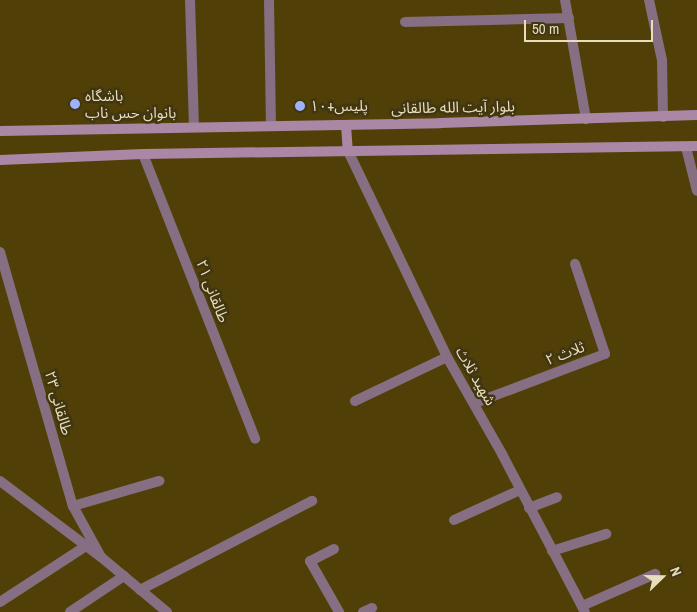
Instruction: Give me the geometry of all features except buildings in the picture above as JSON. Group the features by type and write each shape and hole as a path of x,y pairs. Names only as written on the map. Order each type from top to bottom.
{"main road":[{"name":"بلوار آیت الله طالقانی","path":"0,131 346,125 697,115"},
{"path":"346,125 348,151"},
{"path":"0,160 143,154 697,146"}],"street":[{"path":"190,0 194,127"},
{"path":"269,0 272,126"},
{"path":"565,0 586,119"},
{"path":"649,0 662,60 663,117"},
{"path":"405,22 569,18"},
{"path":"686,147 697,191"},
{"name":"شهید ثلاث","path":"348,151 447,357 475,403 583,609"},
{"name":"طالقانی ۲۱","path":"143,154 255,439"},
{"name":"طالقانی ۲۳","path":"0,252 72,506 100,557"},
{"name":"ثلاث ۲","path":"475,403 604,354 576,264"},
{"path":"355,401 447,357"},
{"path":"0,481 86,546 167,612"},
{"path":"72,506 159,481"},
{"path":"454,520 520,490"},
{"path":"529,508 557,497"},
{"path":"140,590 312,502"},
{"path":"552,551 606,534"},
{"path":"0,602 86,546"},
{"path":"334,549 310,561 339,612"},
{"path":"583,609 655,574"},
{"path":"70,612 124,576"}],"place":[{"name":"باشگاه بانوان حس ناب","path":"75,104"},
{"name":"پلیس+۱۰","path":"300,106"}]}
